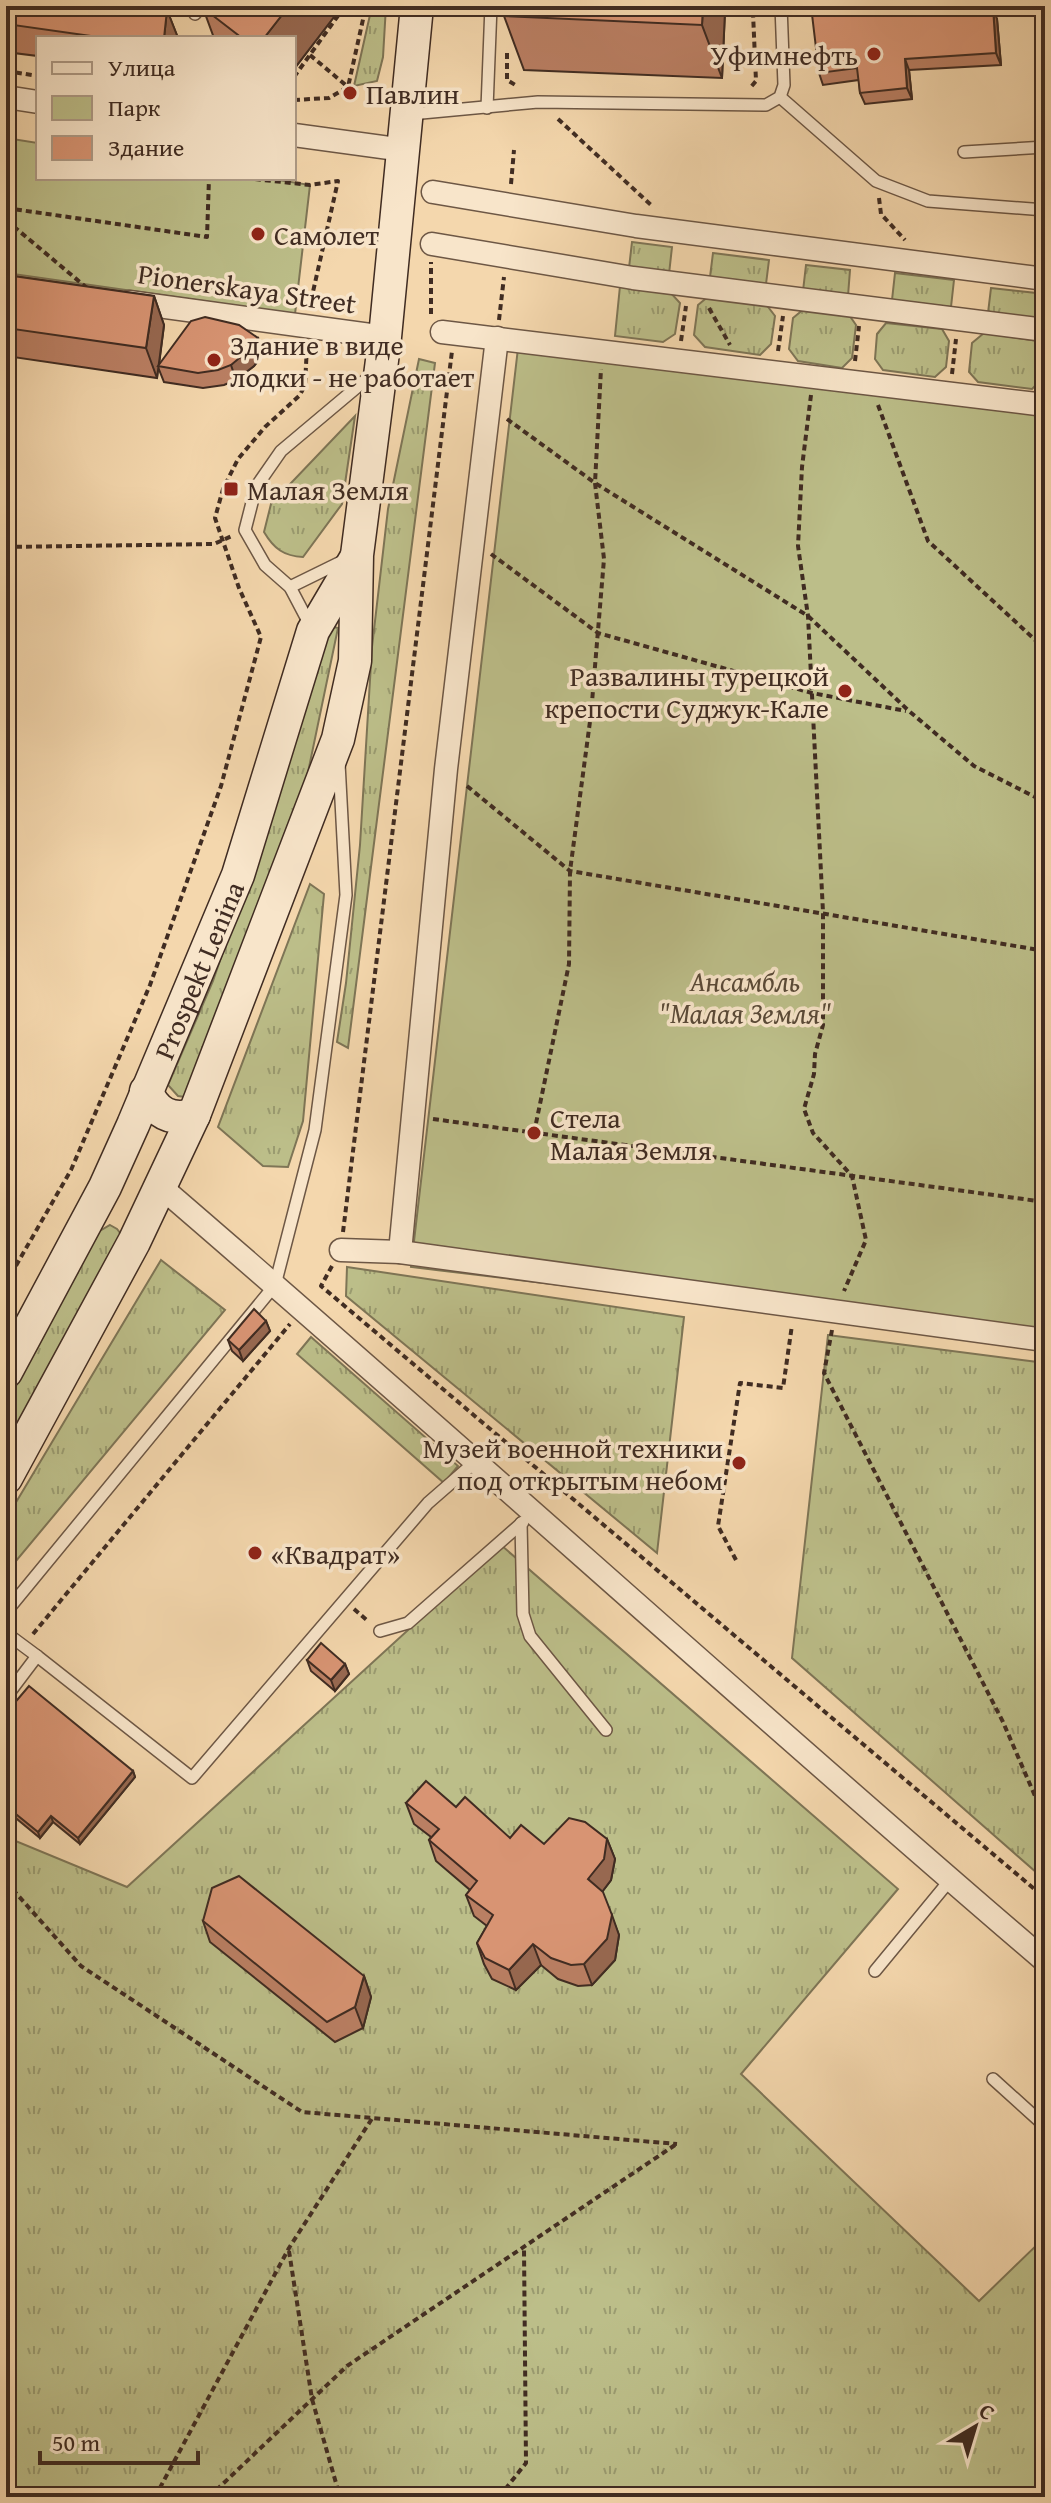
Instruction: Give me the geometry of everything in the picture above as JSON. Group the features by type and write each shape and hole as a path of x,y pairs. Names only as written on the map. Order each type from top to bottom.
{"street":[{"name":"Prospekt Lenina","path":"6,1478 134,1242 194,1115 338,739 355,661 357,555 383,351 417,6"},
{"path":"6,97 36,102"},
{"path":"296,135 404,150"},
{"path":"433,192 636,226 1045,279"},
{"path":"432,244 633,278 1045,330"},
{"name":"Pionerskaya Street","path":"98,298 308,326 383,351"},
{"path":"448,332 1045,405"},
{"path":"400,1252 446,769 497,338"},
{"name":"Prospekt Lenina","path":"6,1372 105,1187 133,1125 238,875 313,631 357,555"},
{"path":"146,1091 152,1105 164,1115 179,1118 194,1115"},
{"path":"133,1125 141,1158 161,1187"},
{"path":"105,1187 118,1179 133,1176 148,1179 161,1187 303,1308 475,1462 528,1519 1045,1961"},
{"path":"87,1221 101,1219 115,1222 126,1230 134,1242"},
{"path":"341,1250 400,1252 1045,1340"}],"lane":[{"path":"487,108 491,6"},
{"path":"407,114 538,102 766,105 780,97 784,85 781,6"},
{"path":"780,97 876,181 928,201 1045,210"},
{"path":"964,152 1045,147"},
{"path":"313,631 290,587 265,565 245,530 256,487 281,451 383,351"},
{"path":"290,587 357,555"},
{"name":"Prospekt Lenina","path":"275,1285 315,1130 346,895 338,739"},
{"path":"6,1612 275,1285"},
{"path":"6,1633 192,1778 428,1503 475,1462"},
{"path":"380,1631 408,1623 528,1519"},
{"path":"528,1519 523,1614 530,1636 606,1730"},
{"path":"6,1697 37,1656"},
{"path":"875,1971 950,1880"},
{"path":"993,2079 1045,2126"}],"path":[{"path":"296,74 345,6"},
{"path":"296,100 329,98 348,87 366,6"},
{"path":"744,6 753,13 756,81 749,89"},
{"path":"507,50 507,80 515,86 526,86"},
{"path":"310,55 348,87"},
{"path":"6,71 36,76"},
{"path":"510,205 514,150"},
{"path":"6,208 207,237 209,180"},
{"path":"6,1283 71,1170 150,985 221,786 261,637 215,518 223,489 238,459 265,427 300,395 305,385 310,299 338,181 310,185 264,180"},
{"path":"876,181 881,214 929,264"},
{"path":"6,220 98,298"},
{"path":"23,1646 321,1286 341,1250 448,332"},
{"path":"534,1133 569,964 570,871 591,714 598,633 604,559 595,483 601,351"},
{"path":"813,377 802,467 798,546 808,616 823,912 823,1025 804,1109 813,1133 852,1176 866,1240 836,1311 824,1373 1003,1722 1045,1819"},
{"path":"871,384 928,541 1045,649"},
{"path":"489,406 595,483 808,616 909,711 974,766 1045,802"},
{"path":"6,547 214,544 245,530"},
{"path":"473,541 598,633 812,693 909,711"},
{"path":"446,769 570,871 1045,951"},
{"path":"414,1117 1045,1202"},
{"path":"321,1286 1045,1898"},
{"path":"736,1560 718,1526 740,1383 783,1388 791,1333"},
{"path":"6,1882 81,1966 302,2112 677,2144 347,2366 209,2497"},
{"path":"155,2497 289,2248 373,2117"},
{"path":"499,2497 526,2463 524,2247"},
{"path":"289,2248 312,2399 340,2497"}],"green space":[{"path":"372,6 386,6 383,57 377,81 354,86"},
{"path":"6,138 36,143 36,180 279,180 310,185 295,314 6,273"},
{"path":"632,242 672,247 669,274 629,268"},
{"path":"713,253 769,260 766,284 710,277"},
{"path":"806,265 850,270 848,296 803,291"},
{"path":"895,273 954,280 951,307 892,300"},
{"path":"620,286 670,292 680,303 675,334 663,342 615,336"},
{"path":"991,288 1045,294 1043,319 988,313"},
{"path":"710,295 765,303 775,316 771,344 760,355 705,347 694,335 698,305"},
{"path":"805,308 847,312 856,325 852,358 842,368 798,361 789,349 793,318"},
{"path":"886,323 942,329 949,341 946,367 935,377 883,370 875,359 877,334"},
{"name":"Ансамбль \"Малая Земля\"","path":"520,331 1045,397 1045,1343 411,1267"},
{"path":"984,333 1038,341 1045,349 1042,379 1032,389 978,382 969,372 972,343"},
{"path":"419,359 435,363 348,1048 337,1042 360,845 372,647 388,509"},
{"path":"355,416 342,504 303,557 285,553 264,532 271,504"},
{"path":"325,625 338,628 302,801 192,1098 178,1096 168,1085 213,981 281,782"},
{"path":"310,884 324,894 303,1121 288,1167 263,1166 218,1127"},
{"path":"110,1225 124,1238 54,1365 6,1443 6,1395 98,1232"},
{"path":"161,1260 225,1310 6,1573 6,1519"},
{"path":"347,1267 684,1317 657,1553 346,1296"},
{"path":"828,1335 1045,1363 1045,1880 792,1658"},
{"path":"311,1337 458,1466 444,1483 297,1354"},
{"path":"501,1545 898,1889 741,2074 979,2301 1045,2237 1045,2497 6,2497 6,1837 127,1887"}],"building":[{"path":"6,6 138,6 167,10 164,36 91,36 6,24"},
{"path":"289,6 266,36 239,36 203,8"},
{"path":"504,6 703,6 702,25 504,16"},
{"path":"811,6 870,6 871,15 993,7 996,53 905,59 907,88 860,93 857,68 819,73"},
{"path":"6,275 154,296 146,348 6,328"},
{"path":"205,317 239,325 258,338 231,365 218,370 198,373 158,366 191,321"},
{"path":"254,1309 266,1321 239,1350 228,1340"},
{"path":"321,1643 345,1664 331,1680 307,1660"},
{"path":"29,1686 133,1771 78,1838 51,1816 38,1832 6,1806 6,1713"},
{"path":"426,1781 456,1807 465,1797 510,1838 521,1825 544,1844 569,1818 585,1822 607,1839 604,1859 588,1879 603,1892 612,1915 607,1939 584,1964 571,1965 551,1958 533,1944 509,1970 485,1958 477,1943 493,1915 466,1895 477,1881 429,1840 439,1829 406,1803"},
{"path":"239,1876 364,1976 355,2007 327,2022 203,1921 212,1888"}],"place":[{"name":"Уфимнефть","path":"874,54"},
{"name":"Павлин","path":"350,93"},
{"name":"Самолет","path":"258,234"},
{"name":"Здание в виде лодки - не работает","path":"214,360"},
{"name":"Малая Земля","path":"231,489"},
{"name":"Развалины турецкой крепости Суджук-Кале","path":"845,691"},
{"name":"Стела Малая Земля","path":"534,1133"},
{"name":"Музей военной техники под открытым небом","path":"739,1463"},
{"name":"«Квадрат»","path":"255,1553"}]}
